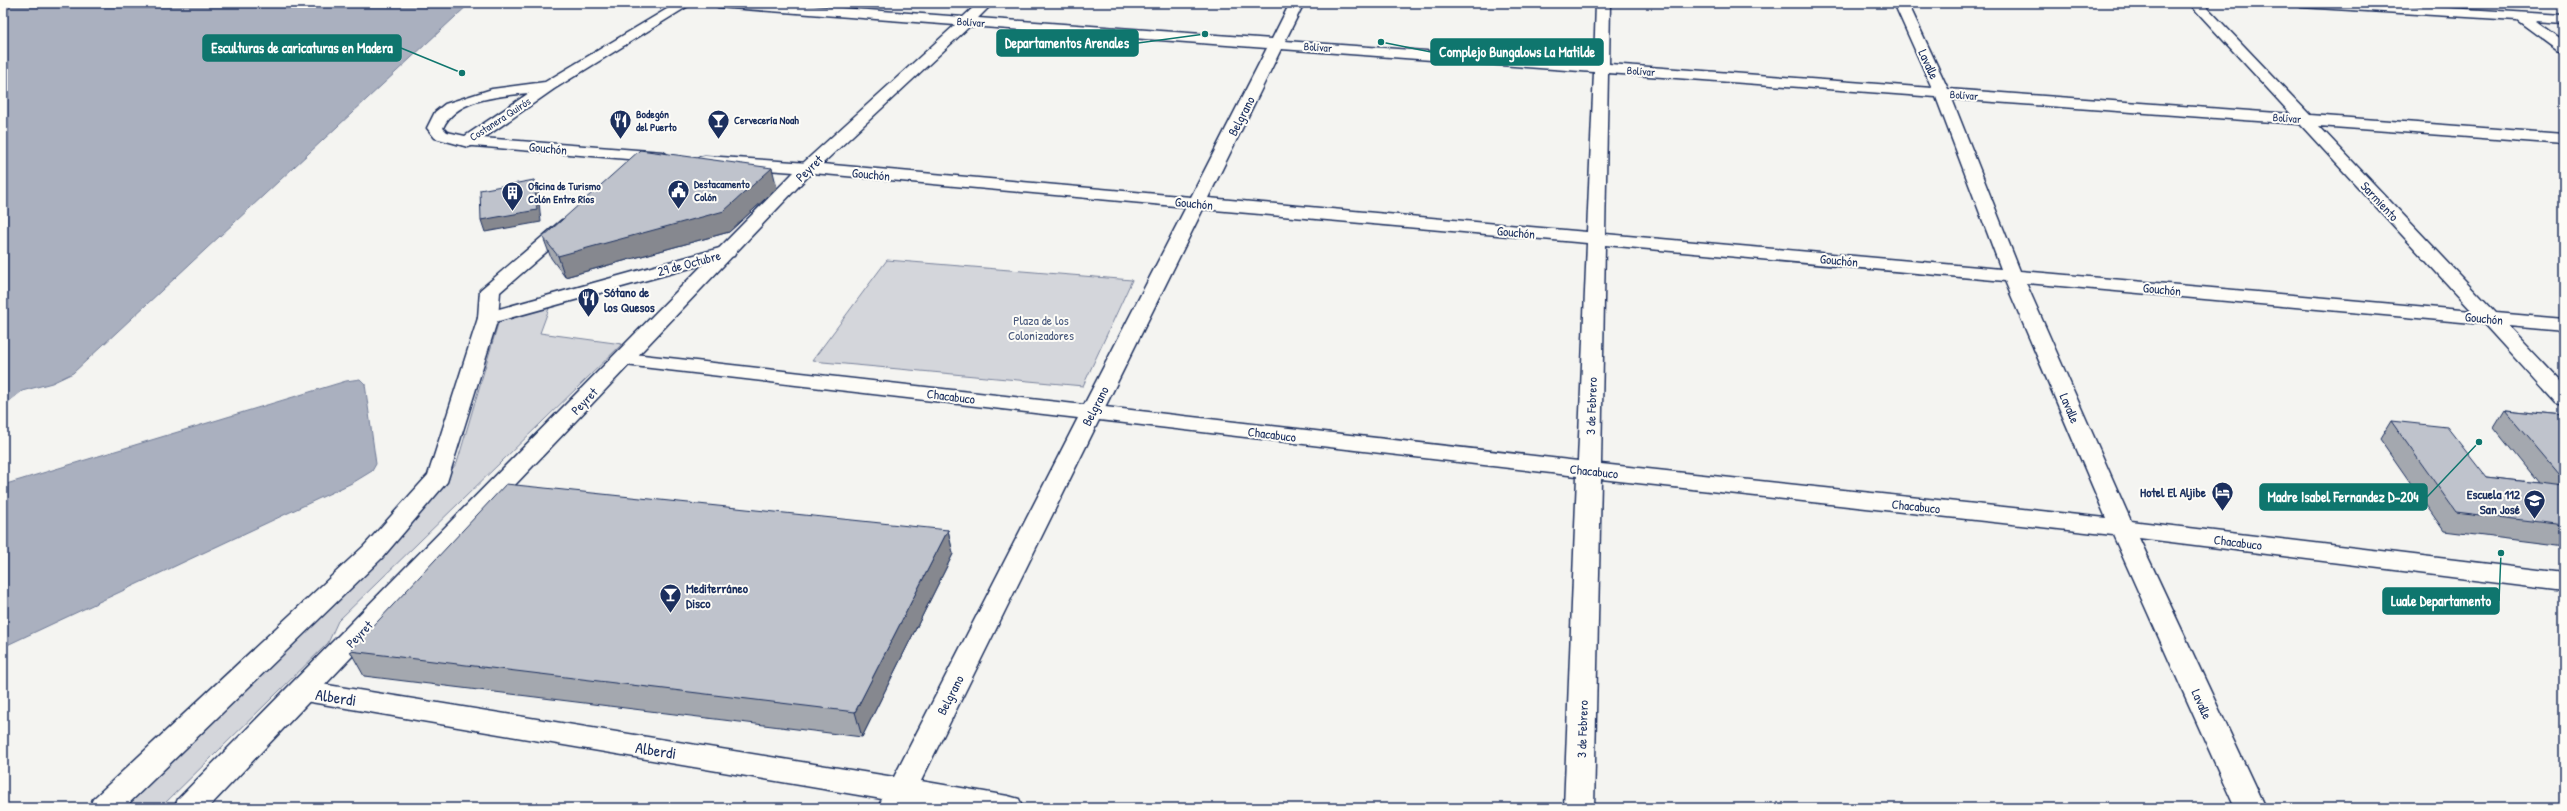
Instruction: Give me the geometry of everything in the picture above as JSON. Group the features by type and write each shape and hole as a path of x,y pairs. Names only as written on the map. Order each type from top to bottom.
{"street":[{"name":"Costanera Quirós","path":"549,86 505,91 464,101 442,114 435,128 441,135 468,142 549,86 686,3"},
{"name":"Bolívar","path":"718,3 2564,139"},
{"name":"Peyret","path":"189,808 303,692 808,168 986,3"},
{"name":"Belgrano","path":"898,799 1297,3"},
{"name":"3 de Febrero","path":"1579,808 1603,3"},
{"name":"Lavalle","path":"1901,3 1942,93 2013,276 2122,528 2250,808"},
{"name":"Sarmiento","path":"2196,3 2564,398"},
{"path":"2300,3 2564,19"},
{"path":"2501,3 2564,48"},
{"name":"Gouchón","path":"468,142 808,168 2564,325"},
{"path":"622,178 648,156"},
{"path":"104,808 373,552 439,477 488,318 490,290 586,209"},
{"name":"29 de Octubre","path":"488,318 727,252"},
{"name":"Chacabuco","path":"625,359 1589,470 2122,528 2564,582"},
{"name":"Alberdi","path":"303,692 898,799 1008,808"}],"green space":[{"name":"Plaza de los Colonizadores","path":"887,260 1132,280 1083,386 812,361"},
{"path":"551,303 540,333 622,344 338,621 328,643 160,808 122,808 390,550 392,539 457,463 500,317"}],"water":[{"path":"3,3 470,3 73,373 52,383 22,391 3,406"},
{"path":"360,379 365,384 376,464 372,471 354,482 3,647 3,485 346,381"}],"building":[{"path":"640,150 772,168 724,211 558,256 543,237"},
{"path":"534,180 537,210 481,220 480,190"},
{"path":"2505,410 2564,416 2564,480"},
{"path":"2391,421 2447,427 2486,477 2564,486 2564,525 2456,512"},
{"name":"Mediterráneo Disco","path":"506,484 948,530 855,712 350,651"}],"place":[{"name":"Departamentos Arenales","path":"1205,34"},
{"name":"Complejo Bungalows La Matilde","path":"1381,42"},
{"name":"Esculturas de caricaturas en Madera","path":"462,73"},
{"name":"Bodegón del Puerto","path":"621,140"},
{"name":"Cervecería Noah","path":"719,140"},
{"name":"Destacamento Colón","path":"678,210"},
{"name":"Oficina de Turismo Colón Entre Ríos","path":"512,212"},
{"name":"Sótano de los Quesos","path":"588,318"},
{"name":"Madre Isabel Fernandez D-204","path":"2479,442"},
{"name":"Hotel El Aljibe","path":"2222,512"},
{"name":"Escuela 112 San José","path":"2535,520"},
{"name":"Luale Departamento","path":"2501,553"},
{"name":"Mediterráneo Disco","path":"671,614"}]}
